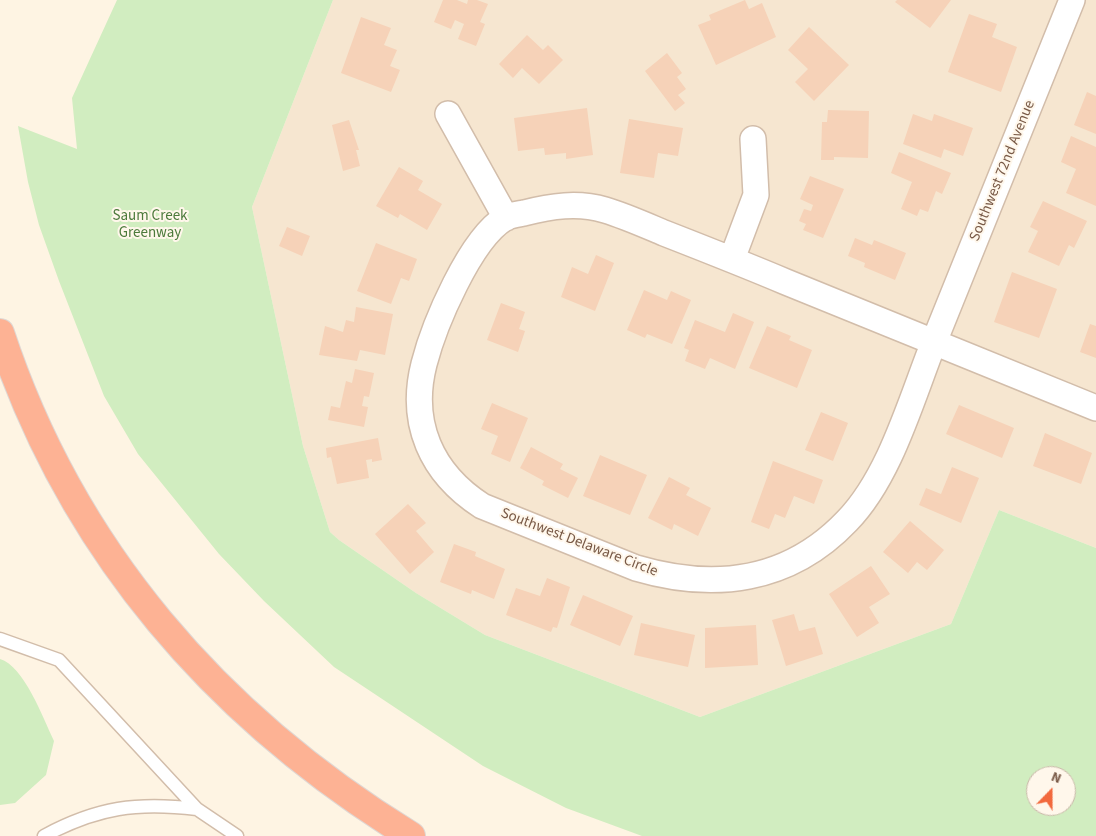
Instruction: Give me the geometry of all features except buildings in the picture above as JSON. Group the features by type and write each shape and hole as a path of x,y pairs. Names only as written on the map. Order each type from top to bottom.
{"highway":[{"path":"0,333 31,413 68,491 122,574 154,616 200,668 249,716 307,766 361,806 411,836"}],"street":[{"name":"Southwest 72nd Avenue","path":"934,343 1066,2"},
{"path":"448,114 506,218"},
{"path":"732,259 756,195 753,139"},
{"name":"Southwest Delaware Circle","path":"576,205 606,210 732,259 934,343 883,470 867,498 847,522 823,543 800,558 776,570 750,577 721,580 687,579 653,573 482,506 464,494 438,465 428,446 422,427 420,380 426,355 463,267 480,242 506,218 544,208 576,205"},
{"path":"934,343 1096,408"}],"lane":[{"path":"0,639 59,660 197,809 236,836"},
{"path":"44,836 61,826 118,807 160,805 197,809"}],"shaded area":[{"path":"333,0 1096,0 1096,548 999,510 951,624 700,717 485,635 416,593 339,540 330,532 303,446 252,207"}],"green space":[{"name":"Saum Creek Greenway","path":"117,0 333,0 252,207 303,446 330,532 416,593 485,635 700,717 951,624 999,510 1096,548 1096,836 642,836 566,808 483,766 334,667 264,601 219,554 138,454 104,396 39,225 28,182 18,126 77,149 72,98"},
{"path":"0,659 9,664 25,682 54,741 46,775 15,803 0,805"}]}
